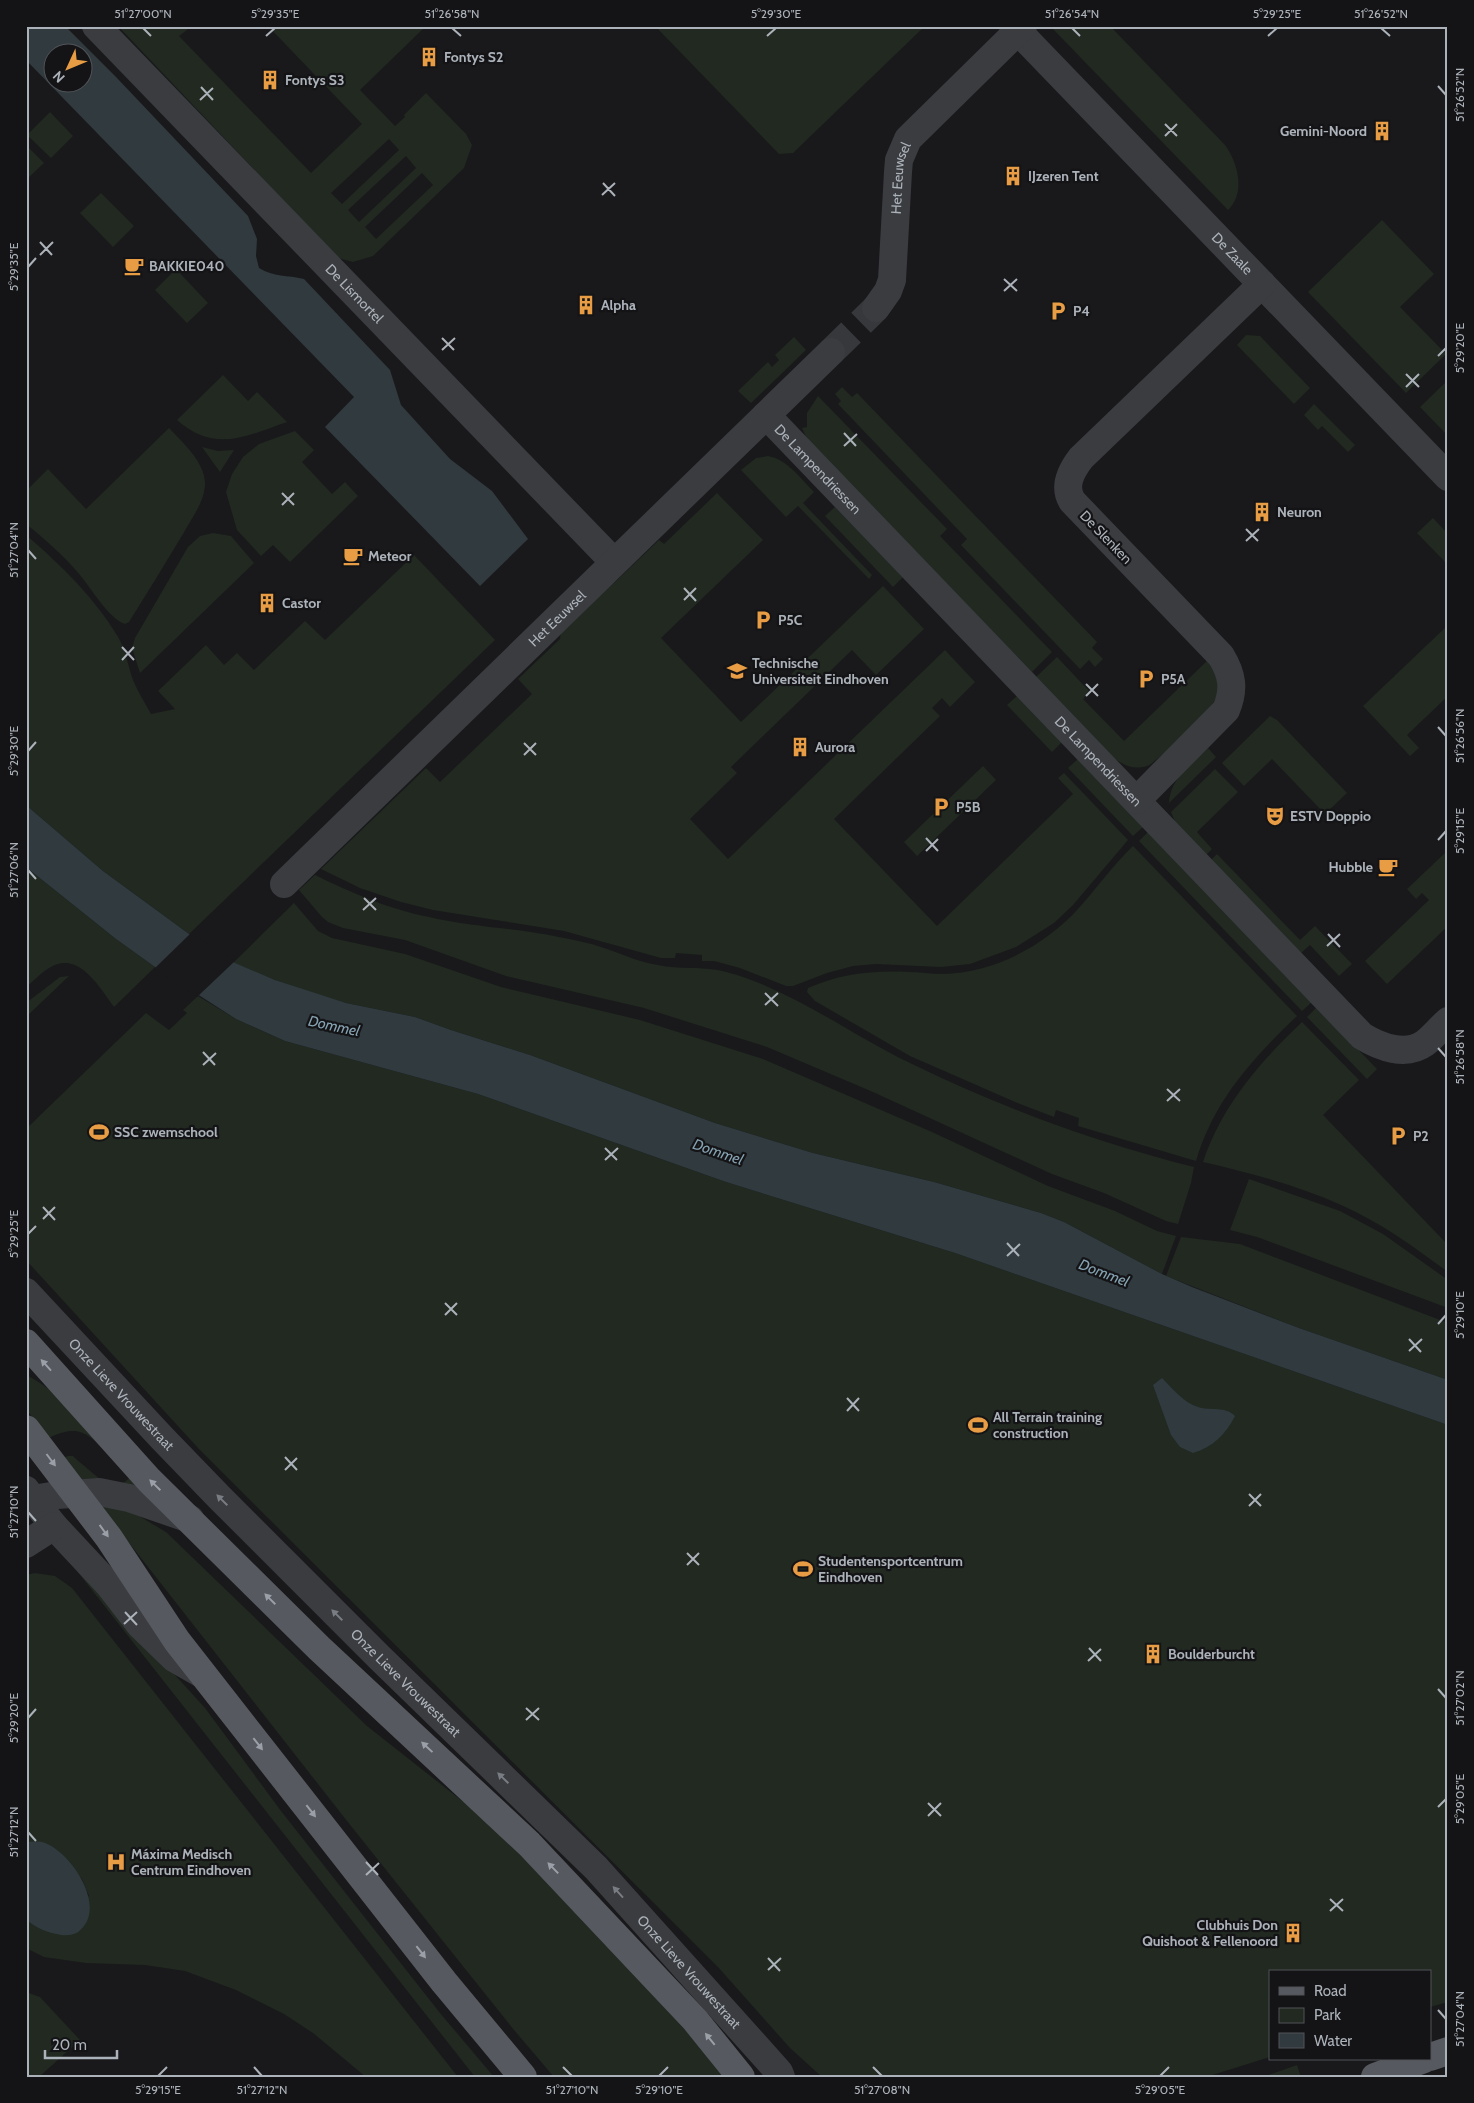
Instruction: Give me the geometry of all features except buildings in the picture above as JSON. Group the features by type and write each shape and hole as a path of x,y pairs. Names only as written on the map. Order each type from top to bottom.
{"main road":[{"name":"Onze Lieve Vrouwestraat","path":"26,1343 149,1480 326,1655 529,1844 694,2020 741,2077"},
{"path":"26,1429 109,1538 177,1641 444,1982 523,2077"},
{"path":"1432,2056 1448,2051"},
{"path":"1376,2077 1421,2060"}],"street":[{"name":"De Lismortel","path":"96,26 614,562"},
{"name":"Het Eeuwsel","path":"876,308 888,291 892,280 898,172 903,149 908,139 1018,28"},
{"name":"De Zaale","path":"1018,28 1448,477"},
{"name":"De Slenken","path":"1137,800 1226,710 1231,699 1231,676 1221,656 1072,501 1068,495 1070,475 1081,458 1262,284"},
{"name":"Het Eeuwsel","path":"284,884 830,352"},
{"name":"De Lampendriessen","path":"766,415 1362,1036 1374,1044 1387,1048 1402,1049 1414,1047 1424,1043 1448,1021"},
{"name":"Onze Lieve Vrouwestraat","path":"26,1292 155,1431 226,1504 380,1658 596,1868 779,2072 781,2077"},
{"path":"28,1498 75,1492 112,1494 190,1519"},
{"path":"28,1498 109,1585 136,1620 174,1658 204,1675"},
{"path":"26,1544 54,1526"}],"green space":[{"path":"118,26 192,26 179,36 311,173 362,124 268,26 426,26 360,90 395,126 426,93 466,134 472,145 464,168 373,256 353,262 338,258","holes":["389,139 399,150 342,204 331,193","406,156 416,168 359,222 348,210","422,173 433,185 376,239 365,227"]},
{"path":"655,26 925,26 793,153 779,154"},
{"path":"1056,26 1110,26 1225,145 1230,152 1238,178 1237,195 1234,203 1228,210 1053,29"},
{"path":"50,112 73,136 51,158 27,135"},
{"path":"26,145 44,163 26,180"},
{"path":"101,193 134,226 113,247 80,213"},
{"path":"1382,220 1434,274 1400,307 1446,354 1406,393 1308,292"},
{"path":"176,269 208,303 187,323 155,290"},
{"path":"1246,335 1260,336 1310,388 1294,404 1237,345"},
{"path":"794,337 806,350 751,403 738,391 768,362 772,367 779,360 775,355"},
{"path":"223,375 248,401 257,392 287,422 243,437 217,439 191,430 177,420"},
{"path":"1448,380 1448,436 1420,407"},
{"path":"842,387 852,397 857,393 1097,642 1092,648 1103,659 1095,667 1089,660 1080,669 961,545 967,539 838,404 841,401 835,394"},
{"path":"818,396 947,529 940,536 1052,652 1032,672 808,441 802,428 807,427 807,413"},
{"path":"1314,404 1355,445 1348,452 1322,426 1318,430 1304,415"},
{"path":"169,428 198,461 204,477 204,492 200,504 183,534 129,622 125,624 107,610 68,561 26,524 26,491 48,469 86,509"},
{"path":"295,431 314,450 302,462 332,494 345,482 358,496 290,562 273,545 261,556 237,530 226,492 232,474 243,457 259,444"},
{"path":"202,447 218,451 234,450 220,472"},
{"path":"768,456 788,465 814,492 803,503 872,575 869,579 798,506 786,517 741,470 756,458"},
{"path":"717,493 763,540 661,638 741,722 883,586 924,629 876,675 852,650 731,767 737,773 690,819 728,859 945,650 975,682 950,707 942,698 932,708 940,716 834,819 937,926 1073,794 1058,778 1064,773 1128,840 1073,905 1054,923 1016,947 970,964 941,967 876,964 853,966 827,973 793,986 786,986 740,968 714,961 702,961 702,955 676,953 675,958 661,958 564,931 433,910 401,902 360,888 321,869 426,768 440,782 532,694 518,679 560,639 562,621 614,583 659,540 664,544"},
{"path":"835,507 903,577 893,587 825,516"},
{"path":"1433,518 1448,534 1448,565 1417,533"},
{"path":"213,533 231,536 254,563 140,673 132,648 135,638 188,547 200,536"},
{"path":"26,535 76,582 109,623 121,642 133,680 151,714 175,709 158,691 206,645 224,665 237,653 254,670 305,621 325,640 414,555 495,640 189,934 103,871 26,805"},
{"path":"1448,625 1448,696 1407,735 1419,748 1410,756 1363,706"},
{"path":"1057,657 1090,692 1083,699 1124,741 1208,660 1216,677 1218,686 1217,696 1197,722 1153,763 1138,768 1130,767 1115,759 1036,677"},
{"path":"1017,696 1062,742 1052,752 1007,705"},
{"path":"1270,716 1277,720 1347,793 1325,814 1272,759 1244,786 1222,763"},
{"path":"1208,748 1216,757 1169,803 1173,786 1183,772"},
{"path":"1078,759 1143,827 1133,836 1068,768"},
{"path":"983,766 996,780 917,856 904,842"},
{"path":"1215,769 1238,792 1197,832 1212,849 1206,855 1176,824 1171,812"},
{"path":"1148,832 1312,1002 1302,1011 1139,841"},
{"path":"1133,846 1297,1016 1250,1064 1224,1099 1213,1119 1196,1161 1078,1126 1079,1118 1056,1110 1054,1117 1020,1104 910,1056 815,1001 807,992 808,988 844,976 882,972 942,974 961,972 980,969 1017,955 1050,935 1065,922"},
{"path":"1446,852 1448,854 1448,926 1387,984 1365,961 1429,900 1422,893 1416,899 1407,889"},
{"path":"1217,854 1300,940 1315,926 1352,964 1339,976 1310,945 1301,953 1211,860"},
{"path":"26,867 116,939 155,967 114,1007 84,970 67,963 49,968 26,987"},
{"path":"315,875 370,900 414,914 570,939 599,946 651,964 719,970 768,987 788,996 887,1052 978,1094 1084,1135 1194,1167 1178,1224 1166,1221 1104,1193 1052,1174 873,1092 767,1047 644,1008 506,976 405,940 343,928 328,922 299,890"},
{"path":"294,903 318,931 332,938 405,954 501,987 640,1020 763,1059 932,1132 1048,1186 1115,1211 1157,1231 1176,1236 1162,1274 1064,1222 1041,1213 934,1182 813,1153 715,1123 530,1055 415,1017 346,1003 312,993 233,963"},
{"path":"69,976 26,1017 26,1003 60,977"},
{"name":"Studentensportcentrum Eindhoven","path":"198,996 236,1019 285,1041 478,1094 726,1182 955,1253 1448,1425 1448,2002 1432,2006 1432,1970 1269,1970 1269,2057 1206,2077 822,2077 790,2048 718,1967 199,1449 26,1260 26,1129 146,1013 169,1030 187,1013 183,1010"},
{"path":"1317,1007 1377,1069 1367,1079 1307,1017"},
{"path":"1302,1022 1359,1080 1323,1115 1448,1245 1448,1272 1383,1227 1341,1205 1273,1180 1203,1162 1221,1122 1244,1086 1271,1053"},
{"path":"1249,1179 1340,1211 1383,1234 1448,1280 1448,1308 1257,1237 1230,1230"},
{"path":"1181,1237 1240,1244 1448,1323 1448,1380 1299,1328 1166,1276"},
{"path":"26,1375 39,1382 62,1400 111,1456 89,1436 76,1431 68,1431 48,1438 26,1409"},
{"path":"73,1456 101,1480 122,1484 132,1476 149,1494 82,1483 63,1458"},
{"path":"104,1502 139,1516 166,1532 367,1726 485,1819 600,1937 698,2044 724,2077 554,2077 514,2030 347,1821 101,1507"},
{"path":"79,1569 205,1708 281,1811 440,2013 494,2077 475,2077 77,1571"},
{"path":"35,1573 55,1576 72,1588 458,2077 366,2077 313,2033 284,2014 236,1990 185,1971 145,1965 86,1963 44,1957 26,1948 26,1919 29,1921 89,1896 82,1879 69,1863 42,1843 26,1842 26,1575"},
{"path":"26,1992 40,1997 80,2040 39,2077 26,2077"},
{"path":"1297,2065 1301,2077 1263,2077"}],"water":[{"path":"26,26 65,26 81,42 42,42 42,76 26,60"},
{"path":"92,53 248,216 257,239 256,256 259,268 275,274 304,279 390,370 401,405 450,459 492,491 528,539 480,586 325,427 354,397 57,92 92,92"},
{"name":"Dommel","path":"26,805 103,871 189,934 235,963 275,980 346,1003 415,1017 530,1055 715,1123 813,1153 934,1182 1041,1213 1064,1222 1162,1274 1192,1287 1299,1328 1448,1380 1448,1425 955,1253 726,1182 478,1094 285,1041 236,1019 155,967 116,939 26,867"},
{"path":"1162,1378 1178,1395 1193,1405 1227,1411 1235,1416 1218,1439 1207,1447 1193,1453 1180,1447 1171,1435 1153,1385"},
{"path":"26,1842 42,1842 52,1847 62,1854 80,1877 90,1903 89,1915 84,1926 77,1933 61,1935 52,1933 26,1919"}],"pier":[{"path":"191,933 235,961 197,997 154,969"}],"tunnel":[{"path":"831,352 876,308"}],"place":[{"name":"Fontys S2","path":"429,57"},
{"name":"Fontys S3","path":"270,80"},
{"name":"Gemini-Noord","path":"1382,131"},
{"name":"IJzeren Tent","path":"1013,176"},
{"name":"BAKKIE040","path":"134,266"},
{"name":"Alpha","path":"586,305"},
{"name":"P4","path":"1058,311"},
{"name":"Neuron","path":"1262,512"},
{"name":"Meteor","path":"353,556"},
{"name":"Castor","path":"267,603"},
{"name":"P5C","path":"763,620"},
{"name":"Technische Universiteit Eindhoven","path":"737,671"},
{"name":"P5A","path":"1146,679"},
{"name":"Aurora","path":"800,747"},
{"name":"P5B","path":"941,807"},
{"name":"ESTV Doppio","path":"1275,816"},
{"name":"Hubble","path":"1388,867"},
{"name":"SSC zwemschool","path":"99,1132"},
{"name":"P2","path":"1398,1136"},
{"name":"All Terrain training construction","path":"978,1425"},
{"name":"Studentensportcentrum Eindhoven","path":"803,1569"},
{"name":"Boulderburcht","path":"1153,1654"},
{"name":"Máxima Medisch Centrum Eindhoven","path":"116,1862"},
{"name":"Clubhuis Don Quishoot & Fellenoord","path":"1293,1933"}]}
